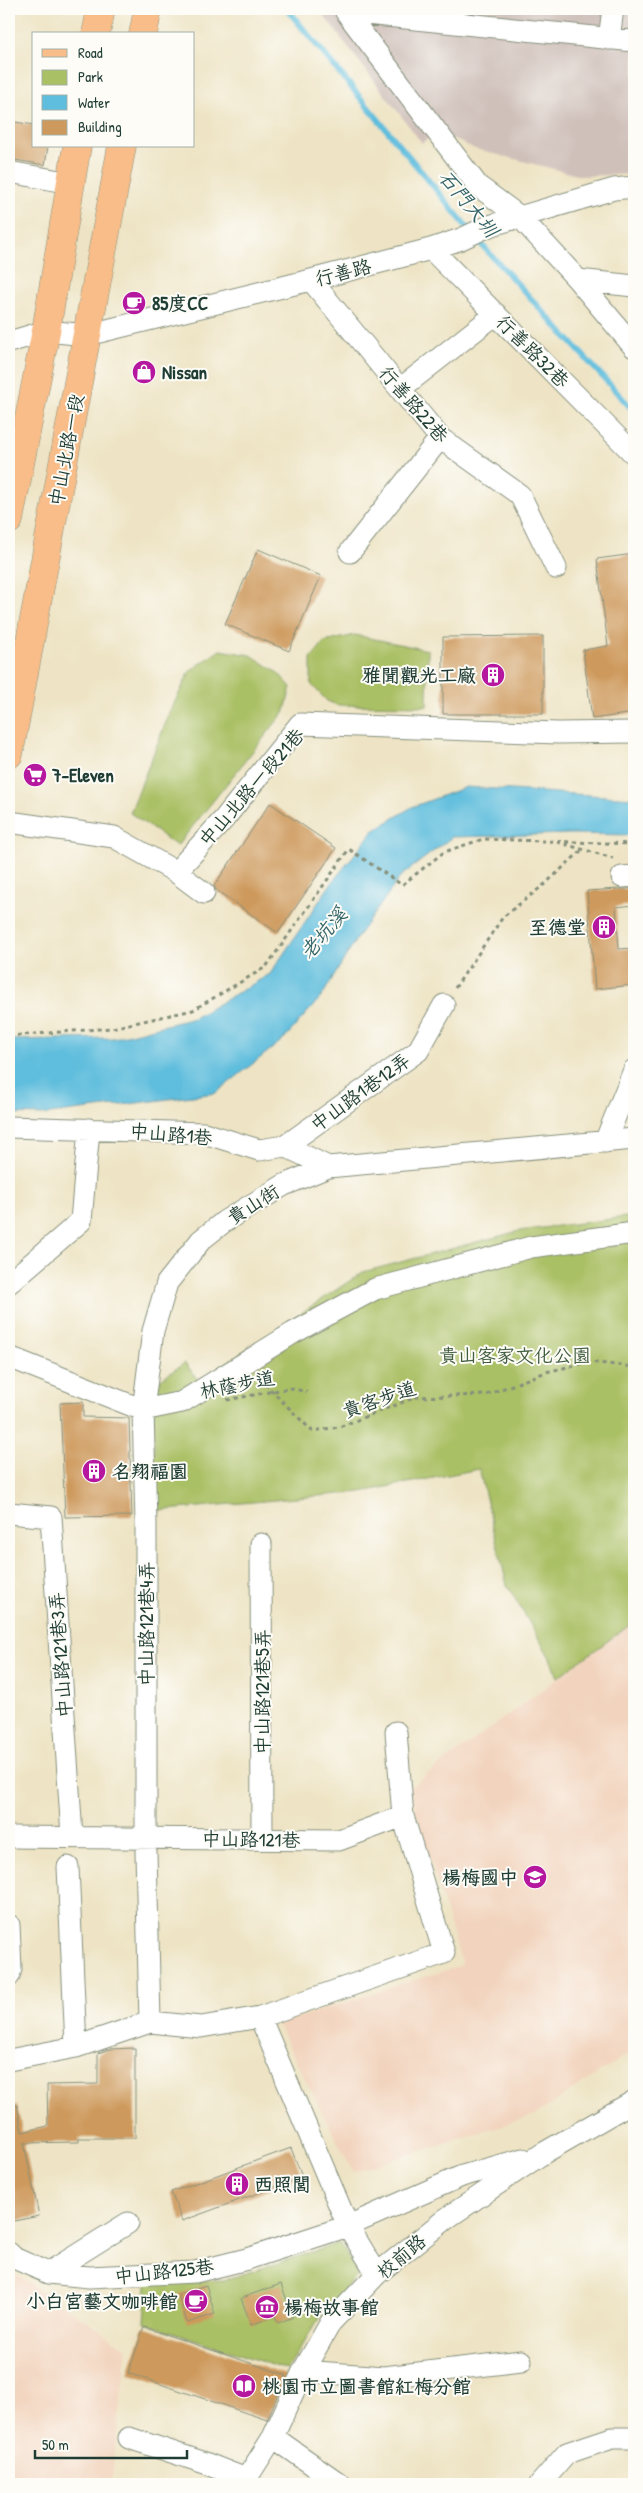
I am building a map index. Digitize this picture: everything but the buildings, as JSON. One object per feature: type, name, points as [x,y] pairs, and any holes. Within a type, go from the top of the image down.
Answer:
[{"type":"main road","points":[[96,32],[101,9]]},
{"type":"main road","points":[[143,32],[148,9]]},
{"type":"main road","points":[[9,520],[46,331],[77,148]]},
{"type":"main road","name":"中山北路一段","points":[[9,754],[122,148]]},
{"type":"street","points":[[609,39],[613,9]]},
{"type":"street","points":[[346,10],[634,41]]},
{"type":"street","points":[[346,10],[478,186],[520,217],[578,280],[634,347]]},
{"type":"street","points":[[9,172],[71,183]]},
{"type":"street","name":"行善路","points":[[46,331],[87,335],[431,249],[462,239],[489,226],[614,189],[634,187]]},
{"type":"street","name":"行善路32巷","points":[[431,249],[634,454]]},
{"type":"street","name":"行善路22巷","points":[[311,280],[440,438],[520,496],[556,568]]},
{"type":"street","points":[[578,280],[634,286]]},
{"type":"street","points":[[400,388],[496,314]]},
{"type":"street","points":[[9,342],[46,331]]},
{"type":"street","points":[[350,552],[440,438]]},
{"type":"street","name":"中山北路一段21巷","points":[[176,872],[224,819],[300,724],[558,732],[634,732]]},
{"type":"street","points":[[9,822],[114,837],[176,872],[204,894]]},
{"type":"street","name":"中山路1巷12弄","points":[[285,1146],[418,1051],[444,1005]]},
{"type":"street","points":[[605,1142],[634,1070]]},
{"type":"street","name":"中山路1巷","points":[[9,1127],[204,1133],[259,1150],[285,1146]]},
{"type":"street","points":[[9,1283],[81,1221],[89,1129]]},
{"type":"street","name":"貴山街","points":[[143,1410],[153,1331],[167,1283],[200,1240],[225,1221],[284,1185],[328,1167],[634,1139]]},
{"type":"street","points":[[285,1146],[328,1167]]},
{"type":"street","points":[[9,1357],[143,1410],[182,1402],[293,1333],[375,1289],[531,1247],[634,1234]]},
{"type":"street","name":"中山路121巷4弄","points":[[143,1410],[146,1524],[146,1844]]},
{"type":"street","name":"中山路121巷3弄","points":[[9,1513],[51,1517],[72,1836]]},
{"type":"street","name":"中山路121巷5弄","points":[[261,1544],[262,1839]]},
{"type":"street","points":[[9,2060],[76,2047],[150,2022],[200,2027],[260,2016],[444,1953],[403,1816],[396,1732]]},
{"type":"street","name":"中山路121巷","points":[[9,1836],[72,1836],[146,1844],[262,1839],[339,1840],[403,1816]]},
{"type":"street","points":[[146,1844],[150,2022]]},
{"type":"street","points":[[68,1867],[76,2047]]},
{"type":"street","points":[[9,1925],[11,1969],[9,1976]]},
{"type":"street","points":[[260,2016],[348,2226],[377,2274]]},
{"type":"street","name":"校前路","points":[[244,2482],[273,2437],[303,2371],[330,2322],[377,2274],[447,2218],[542,2154],[634,2101]]},
{"type":"street","name":"中山路125巷","points":[[9,2253],[14,2258],[48,2273],[89,2277],[196,2272],[247,2259],[348,2226],[462,2176],[542,2154]]},
{"type":"street","points":[[48,2273],[128,2223]]},
{"type":"street","points":[[303,2371],[384,2377],[521,2361]]},
{"type":"street","points":[[273,2437],[340,2484]]},
{"type":"street","points":[[129,2438],[221,2469],[244,2482]]},
{"type":"street","points":[[540,2484],[567,2452],[612,2438],[634,2438]]},
{"type":"path","points":[[9,1036],[112,1028],[193,1010],[266,967],[349,849],[402,886],[444,852],[483,839],[634,844]]},
{"type":"path","points":[[554,841],[582,850],[625,871]]},
{"type":"path","points":[[444,1005],[503,917],[545,884],[582,850]]},
{"type":"path","name":"貴客步道","points":[[246,1362],[269,1391],[312,1432],[340,1427],[416,1397],[486,1396],[546,1372],[589,1362],[634,1367]]},
{"type":"path","name":"林蔭步道","points":[[222,1401],[290,1388],[307,1392]]},
{"type":"shaded area","points":[[301,9],[634,9],[634,174],[581,176],[475,149],[437,131],[422,143],[321,12]]},
{"type":"shaded area","name":"楊梅國中","points":[[634,1622],[634,2050],[535,2115],[353,2172],[277,2024],[462,1965],[409,1788]]},
{"type":"shaded area","points":[[9,2270],[127,2348],[111,2484],[9,2484]]},
{"type":"green space","points":[[355,635],[428,650],[427,706],[337,705],[327,701],[311,684],[311,658],[324,642]]},
{"type":"green space","points":[[220,650],[251,655],[277,672],[291,687],[285,711],[177,846],[130,813],[170,712],[190,671]]},
{"type":"green space","name":"貴山客家文化公園","points":[[634,1216],[634,1622],[558,1677],[549,1656],[507,1585],[479,1469],[361,1492],[156,1511],[153,1417],[159,1380],[185,1363],[199,1381],[363,1272],[519,1231]]},
{"type":"green space","points":[[340,2243],[358,2275],[319,2318],[287,2370],[145,2323],[147,2283],[224,2280]]},
{"type":"water","name":"老坑溪","points":[[466,787],[634,798],[634,835],[572,834],[452,837],[401,876],[358,936],[322,996],[284,1039],[216,1093],[42,1115],[9,1114],[9,1040],[114,1038],[194,1018],[270,974],[330,885],[373,831],[412,807]]},
{"type":"waterway","name":"石門大圳","points":[[287,9],[481,244],[634,411]]},
{"type":"place","name":"85度CC","points":[[134,303]]},
{"type":"place","name":"Nissan","points":[[144,372]]},
{"type":"place","name":"雅聞觀光工廠","points":[[493,675]]},
{"type":"place","name":"7-Eleven","points":[[35,775]]},
{"type":"place","name":"至德堂","points":[[604,927]]},
{"type":"place","name":"名翔福園","points":[[94,1471]]},
{"type":"place","name":"楊梅國中","points":[[535,1877]]},
{"type":"place","name":"西照閭","points":[[237,2184]]},
{"type":"place","name":"小白宮藝文咖啡館","points":[[196,2301]]},
{"type":"place","name":"楊梅故事館","points":[[267,2307]]},
{"type":"place","name":"桃園市立圖書館紅梅分館","points":[[244,2386]]}]
